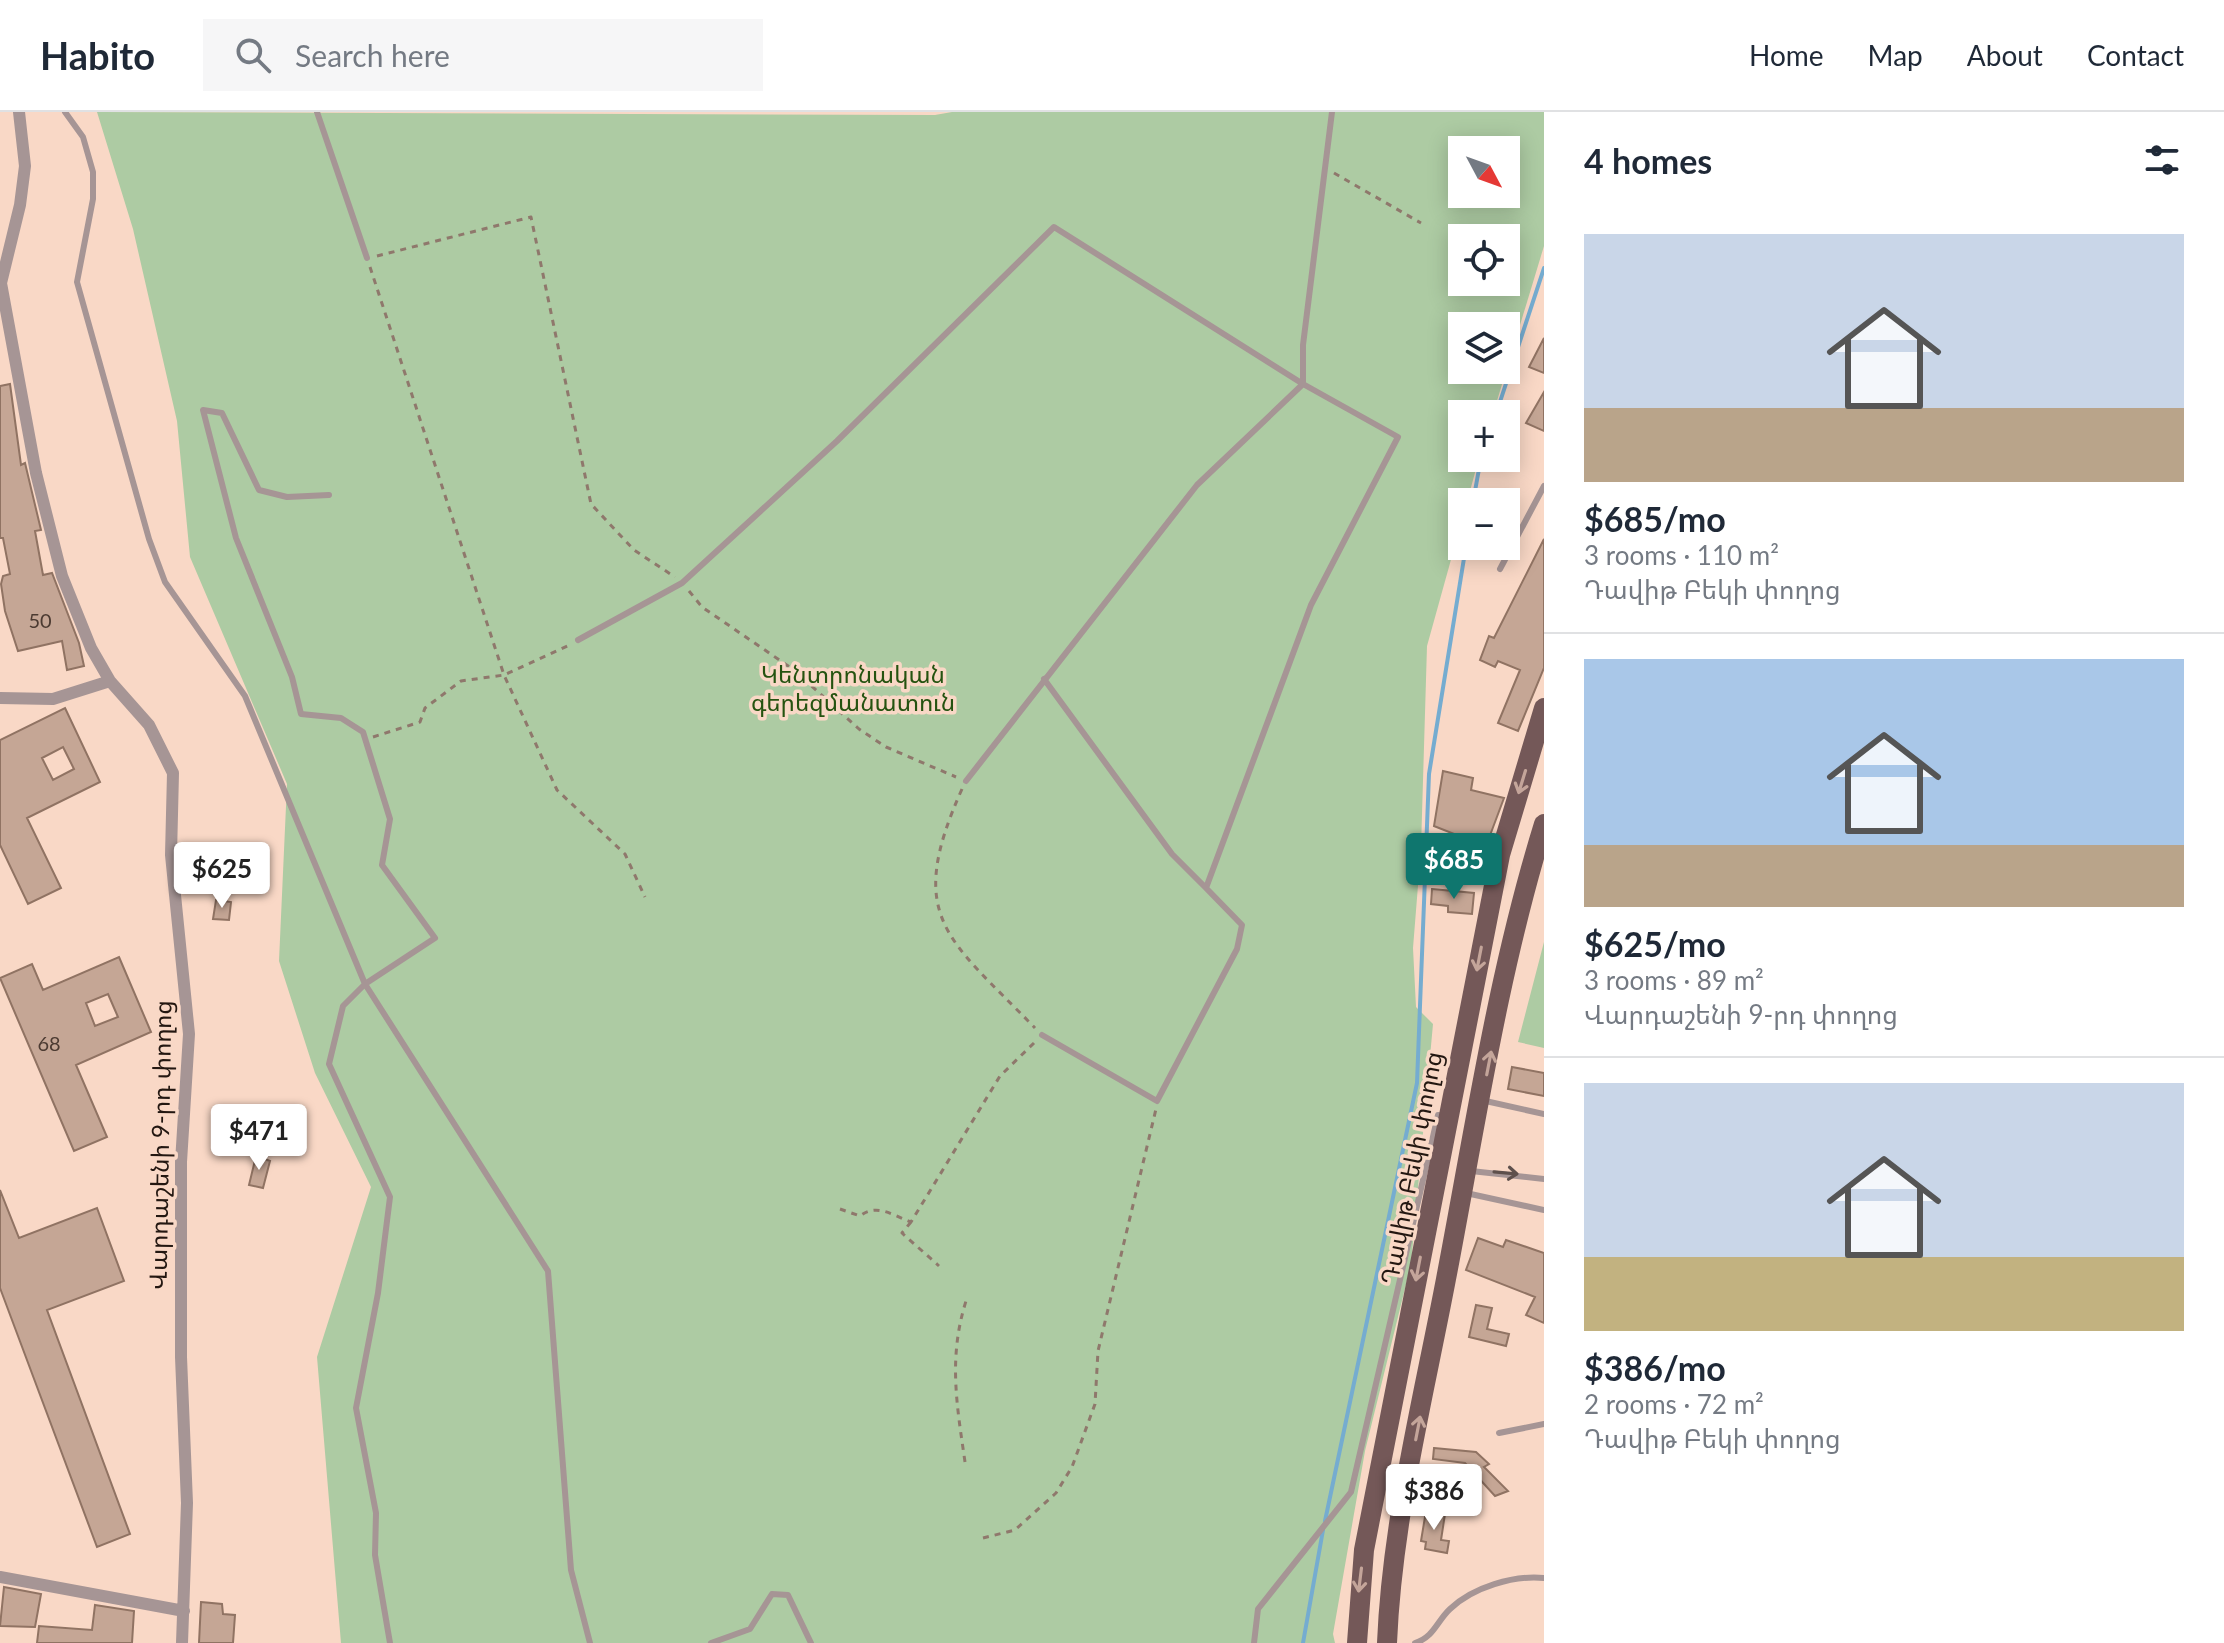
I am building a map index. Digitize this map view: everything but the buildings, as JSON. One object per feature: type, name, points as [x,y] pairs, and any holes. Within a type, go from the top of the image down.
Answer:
[{"type":"main road","name":"Դավիթ Բեկի փողոց","points":[[1357,1643],[1364,1550],[1500,855],[1544,708]]},
{"type":"main road","points":[[1387,1643],[1390,1576],[1467,1170],[1510,954],[1544,824]]},
{"type":"street","name":"Վարդաշենի 9-րդ փողոց","points":[[19,112],[25,166],[20,205],[1,283],[36,473],[62,576],[91,648],[110,681],[149,725],[173,773],[171,855],[189,1034],[181,1162],[181,1357],[187,1503],[182,1643]]},
{"type":"street","points":[[0,698],[53,699],[110,681]]},
{"type":"street","points":[[0,1577],[184,1611]]},
{"type":"lane","points":[[65,112],[83,137],[93,172],[93,199],[77,282],[149,539],[165,582],[245,696],[365,984],[548,1271],[571,1570],[590,1643]]},
{"type":"lane","points":[[317,112],[367,258]]},
{"type":"lane","points":[[966,781],[1197,485],[1303,384],[1303,345],[1332,112]]},
{"type":"lane","points":[[578,640],[682,583],[837,441],[1054,227],[1303,384],[1398,437],[1311,605],[1206,888]]},
{"type":"lane","points":[[329,495],[287,497],[259,490],[222,413],[203,410],[236,538],[292,677],[301,714],[341,718],[363,732],[390,819],[382,865],[435,938],[365,984],[343,1006],[329,1064],[390,1197],[378,1293],[356,1408],[376,1513],[375,1555],[390,1643]]},
{"type":"lane","points":[[1500,569],[1544,486]]},
{"type":"lane","points":[[1042,1035],[1157,1101],[1237,949],[1242,925],[1172,854],[1044,679]]},
{"type":"lane","points":[[1481,1100],[1544,1114]]},
{"type":"lane","points":[[1254,1643],[1258,1609],[1351,1492],[1438,1115],[1448,1116]]},
{"type":"lane","points":[[1467,1170],[1544,1179]]},
{"type":"lane","points":[[1463,1192],[1544,1210]]},
{"type":"lane","points":[[1499,1433],[1544,1424]]},
{"type":"lane","points":[[1415,1643],[1426,1640],[1450,1609],[1476,1591],[1527,1576],[1544,1578]]},
{"type":"lane","points":[[711,1643],[750,1629],[772,1594],[788,1595],[811,1643]]},
{"type":"path","points":[[1324,168],[1421,223]]},
{"type":"path","points":[[645,897],[625,854],[557,790],[504,675],[367,258],[531,217],[591,504],[634,550],[682,583],[702,607],[794,670],[859,729],[886,747],[966,781],[939,850],[934,872],[936,901],[951,942],[1042,1035],[1000,1076],[902,1233],[939,1266]]},
{"type":"path","points":[[366,741],[420,722],[425,708],[461,681],[504,675],[578,640]]},
{"type":"path","points":[[983,1538],[1015,1530],[1056,1493],[1072,1467],[1095,1404],[1098,1351],[1157,1101]]},
{"type":"path","points":[[840,1209],[860,1216],[869,1209],[879,1209],[911,1222]]},
{"type":"path","points":[[965,1462],[954,1397],[954,1352],[966,1301]]},
{"type":"green space","name":"Կենտրոնական գերեզմանատուն","points":[[97,112],[935,115],[952,112],[1544,112],[1544,246],[1520,325],[1520,312],[1448,312],[1448,384],[1502,384],[1497,400],[1448,400],[1448,472],[1475,472],[1471,488],[1448,488],[1448,560],[1451,560],[1427,646],[1421,848],[1413,948],[1416,1007],[1433,1024],[1411,1264],[1365,1451],[1333,1634],[1335,1643],[341,1643],[317,1357],[371,1187],[315,1073],[279,961],[287,784],[190,557],[177,421],[133,229]]},
{"type":"green space","points":[[1544,942],[1544,1048],[1518,1042]]},
{"type":"waterway","points":[[1501,400],[1544,268]]},
{"type":"waterway","points":[[1476,488],[1478,472]]},
{"type":"waterway","points":[[1325,1521],[1417,1083],[1429,774],[1464,560]]},
{"type":"waterway","points":[[1303,1643],[1323,1530]]}]
